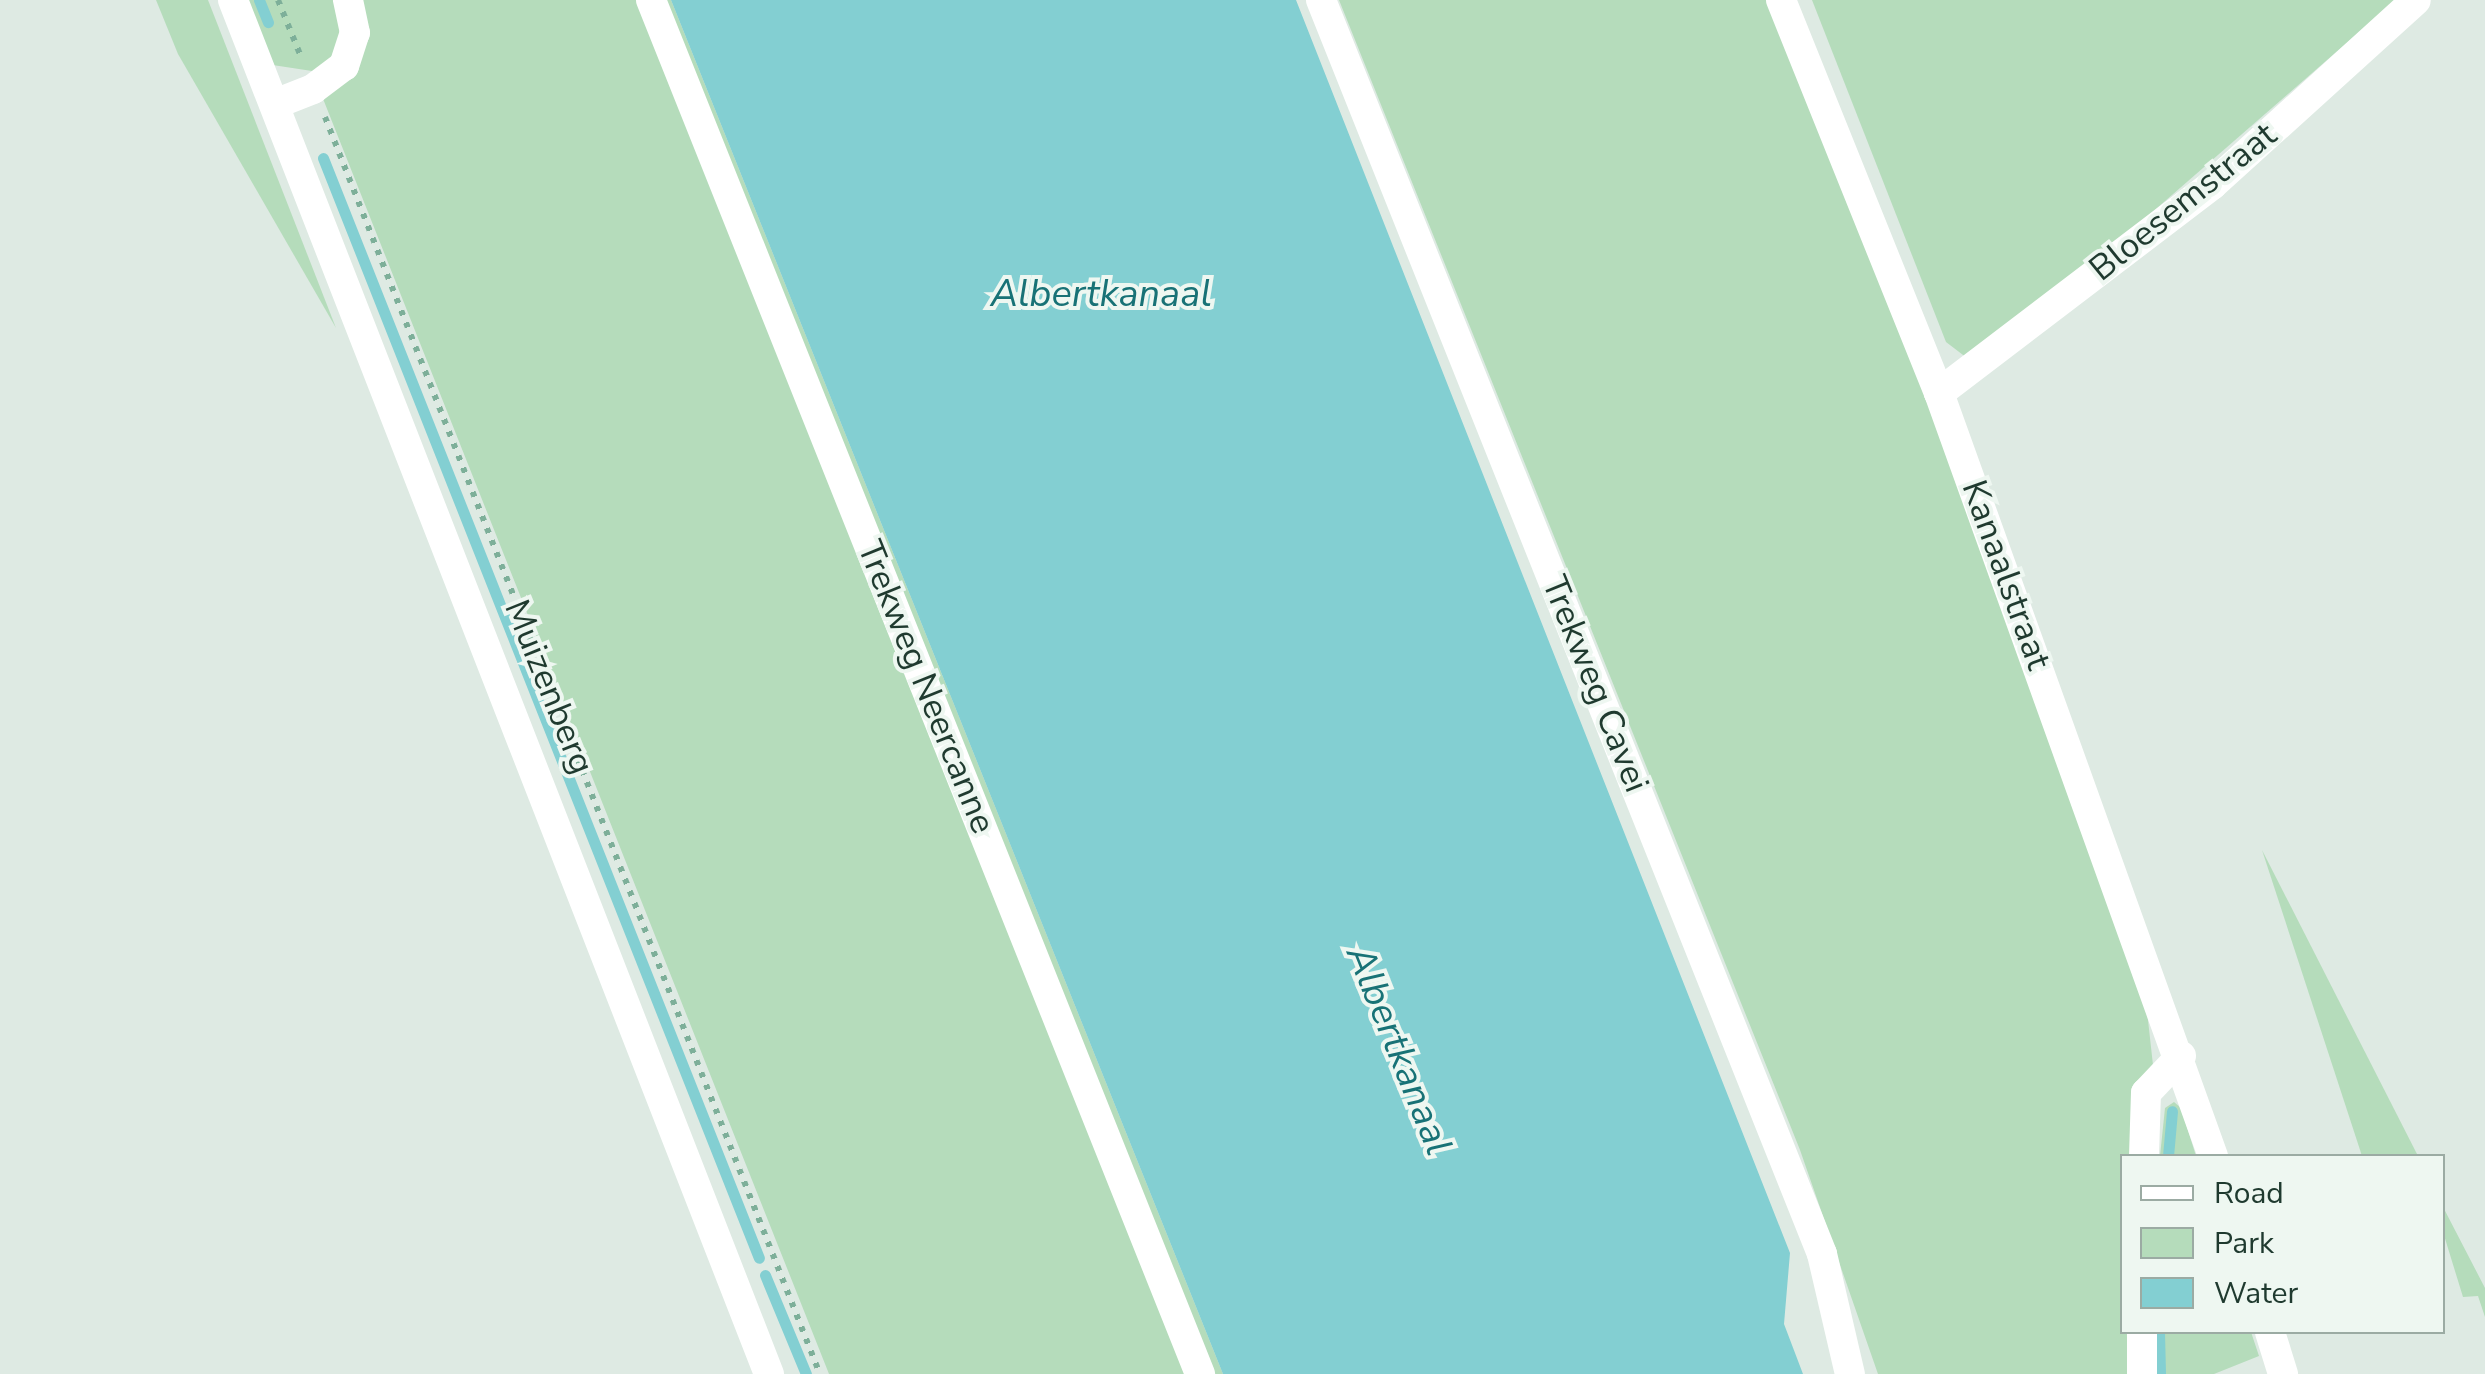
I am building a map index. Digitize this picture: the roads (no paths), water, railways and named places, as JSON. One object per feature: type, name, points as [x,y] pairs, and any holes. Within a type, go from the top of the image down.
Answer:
[{"type":"street","name":"Muizenberg","points":[[234,0],[768,1374]]},
{"type":"street","points":[[275,104],[314,89],[344,66],[355,33],[348,0]]},
{"type":"street","name":"Trekweg Neercanne","points":[[652,0],[1200,1374]]},
{"type":"street","name":"Trekweg Cavei","points":[[1321,0],[1822,1254],[1850,1374]]},
{"type":"street","name":"Kanaalstraat","points":[[1781,0],[1939,392],[2213,1154]]},
{"type":"street","name":"Bloesemstraat","points":[[1939,392],[2212,186],[2416,0]]},
{"type":"street","points":[[2144,1154],[2146,1093],[2181,1056]]},
{"type":"street","points":[[2142,1334],[2142,1374]]},
{"type":"street","points":[[2271,1334],[2283,1374]]},
{"type":"water","name":"Albertkanaal","points":[[671,0],[1296,0],[1790,1253],[1784,1324],[1803,1374],[1223,1374]]},
{"type":"waterway","points":[[259,0],[268,22]]},
{"type":"waterway","points":[[323,158],[759,1258]]},
{"type":"waterway","points":[[2168,1154],[2172,1111]]},
{"type":"waterway","points":[[765,1275],[806,1374]]},
{"type":"waterway","points":[[2159,1334],[2160,1374]]}]
